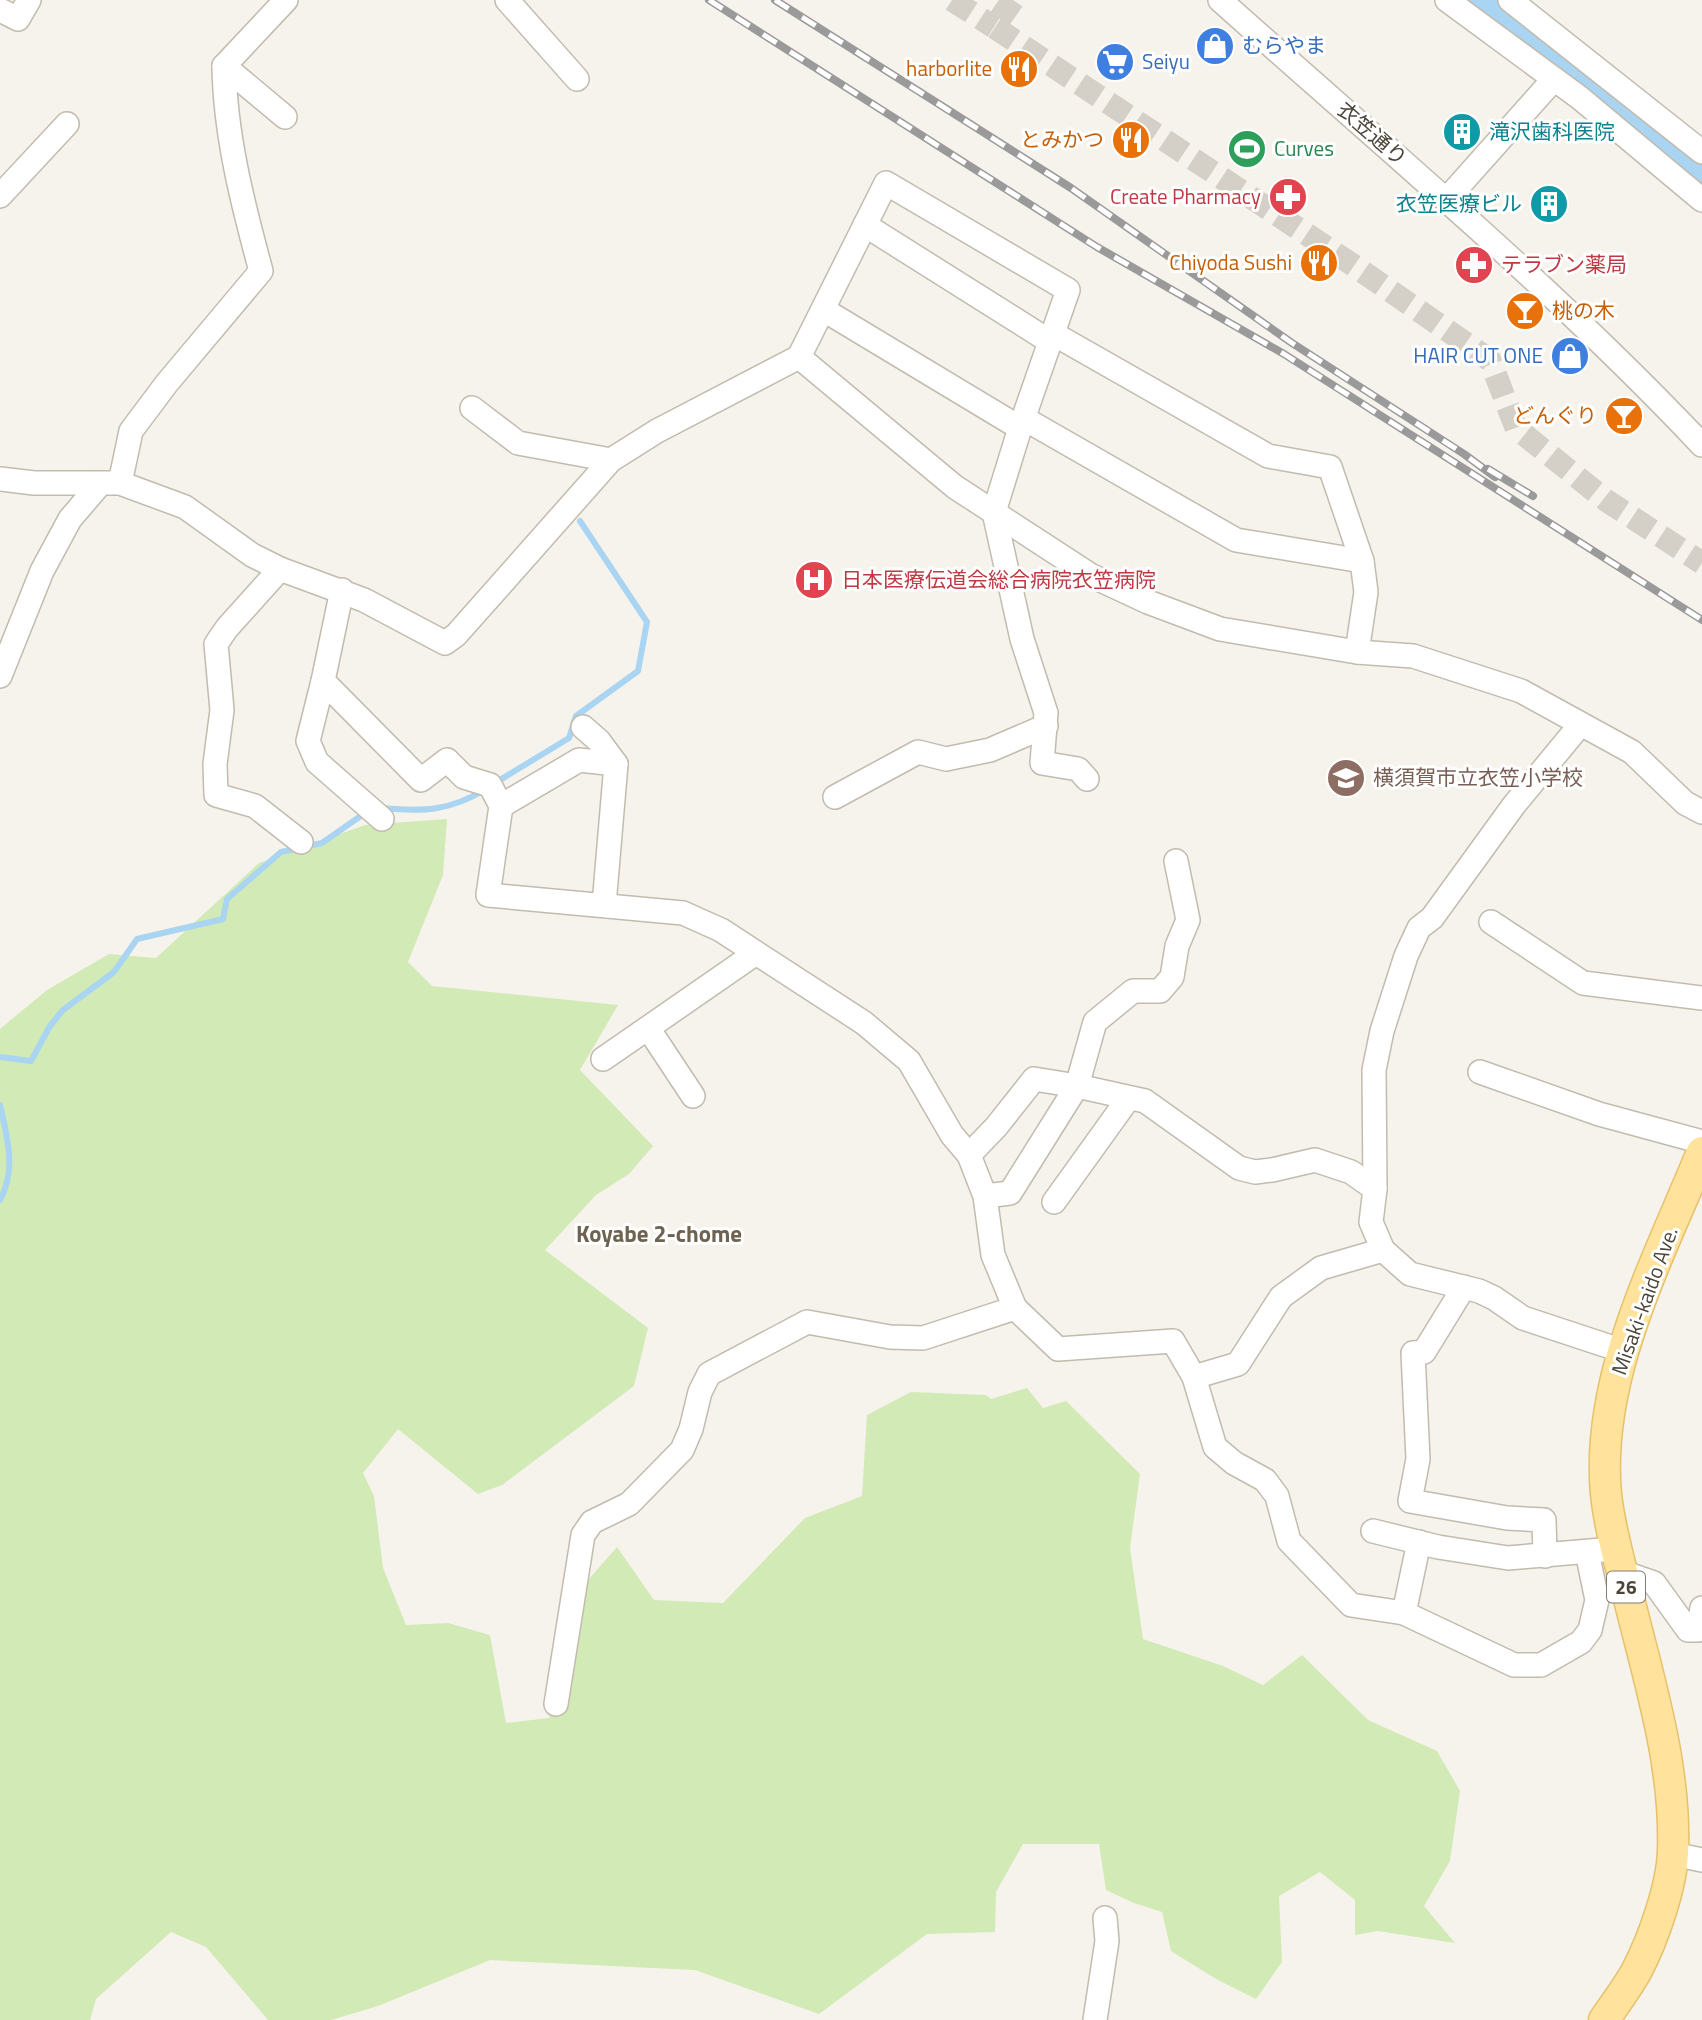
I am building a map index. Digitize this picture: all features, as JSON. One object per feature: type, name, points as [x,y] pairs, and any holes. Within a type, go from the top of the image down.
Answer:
[{"type":"main road","name":"Misaki-kaido Ave.","points":[[1604,2020],[1636,1972],[1652,1935],[1673,1854],[1672,1808],[1662,1731],[1606,1494],[1606,1437],[1613,1392],[1630,1329],[1702,1152]]},
{"type":"street","points":[[0,10],[18,19],[29,0]]},
{"type":"street","points":[[0,676],[42,571],[70,519],[110,483],[131,431],[167,383],[261,271],[225,104],[224,66],[286,0]]},
{"type":"street","points":[[507,0],[578,79]]},
{"type":"street","name":"衣笠通り","points":[[1220,0],[1447,199],[1659,400],[1702,445]]},
{"type":"street","points":[[1447,0],[1580,98],[1702,200]]},
{"type":"street","points":[[1510,0],[1702,152]]},
{"type":"street","points":[[224,66],[285,117]]},
{"type":"street","points":[[1447,199],[1554,79]]},
{"type":"street","points":[[0,197],[67,124]]},
{"type":"street","points":[[0,479],[33,483],[110,483],[185,507],[252,555],[280,569],[342,590],[445,643],[456,635],[611,460],[657,431],[799,357],[887,183],[1068,290],[1021,423],[994,512],[1022,639],[1046,713],[1042,763],[1078,769],[1087,779]]},
{"type":"street","points":[[865,225],[1050,337],[1268,456],[1330,467],[1362,561],[1366,592],[1357,652]]},
{"type":"street","points":[[824,310],[1021,423],[1236,540],[1362,561]]},
{"type":"street","points":[[799,357],[954,488],[1090,575],[1148,602],[1220,629],[1357,652],[1413,656],[1521,691],[1632,752],[1685,803],[1702,812]]},
{"type":"street","points":[[472,408],[518,443],[611,460]]},
{"type":"street","points":[[280,569],[216,644],[222,710],[215,764],[216,795],[255,806],[301,842]]},
{"type":"street","points":[[342,590],[308,741],[317,762],[382,819]]},
{"type":"street","points":[[323,681],[421,780],[447,760],[464,777],[490,785],[501,806],[488,895],[683,913],[721,930],[864,1023],[909,1061],[952,1135],[969,1155],[985,1196],[993,1255],[1015,1308],[1058,1349],[1173,1341],[1194,1377],[1215,1447],[1234,1463],[1265,1480],[1276,1496],[1289,1541],[1350,1605],[1404,1613],[1514,1665],[1541,1665],[1581,1642],[1590,1630],[1597,1600],[1587,1552]]},
{"type":"street","points":[[1580,724],[1514,805],[1432,918],[1419,928],[1406,957],[1382,1031],[1374,1070],[1375,1189],[1371,1222],[1383,1250],[1410,1274],[1479,1290],[1523,1318],[1623,1352]]},
{"type":"street","points":[[835,797],[918,752],[946,759],[990,750],[1046,726]]},
{"type":"street","points":[[583,727],[599,741],[616,764],[604,905]]},
{"type":"street","points":[[501,806],[579,760],[616,764]]},
{"type":"street","points":[[985,1196],[1010,1193],[1077,1086],[1094,1022],[1133,992],[1160,991],[1172,977],[1177,946],[1188,920],[1176,861]]},
{"type":"street","points":[[1491,922],[1583,983],[1702,998]]},
{"type":"street","points":[[603,1059],[757,953]]},
{"type":"street","points":[[648,1028],[693,1096]]},
{"type":"street","points":[[1480,1072],[1599,1114],[1702,1142]]},
{"type":"street","points":[[969,1155],[996,1127],[1034,1079],[1145,1101],[1239,1168],[1255,1172],[1315,1160],[1351,1172],[1375,1189]]},
{"type":"street","points":[[1054,1202],[1128,1099]]},
{"type":"street","points":[[1194,1377],[1238,1364],[1281,1297],[1321,1268],[1383,1250]]},
{"type":"street","points":[[1464,1287],[1424,1352],[1413,1353],[1418,1460],[1410,1501],[1507,1518],[1544,1520],[1545,1556]]},
{"type":"street","points":[[556,1704],[583,1535],[592,1522],[629,1504],[682,1450],[691,1429],[700,1392],[709,1374],[807,1322],[890,1337],[923,1338],[1015,1308]]},
{"type":"street","points":[[1373,1531],[1508,1558],[1587,1552],[1620,1562],[1628,1574],[1654,1583],[1688,1630],[1698,1630],[1702,1608]]},
{"type":"street","points":[[1404,1613],[1419,1542]]},
{"type":"street","points":[[1673,1854],[1702,1860]]},
{"type":"street","points":[[1095,2020],[1107,1941],[1105,1918]]},
{"type":"green space","points":[[447,819],[443,875],[408,962],[432,986],[618,1005],[580,1070],[653,1146],[629,1174],[596,1195],[545,1250],[648,1328],[634,1386],[502,1485],[478,1494],[398,1429],[363,1473],[374,1496],[383,1568],[406,1625],[448,1623],[490,1635],[506,1723],[549,1718],[575,1654],[574,1596],[617,1547],[654,1600],[723,1603],[805,1518],[862,1496],[867,1415],[911,1392],[986,1395],[991,1399],[1027,1388],[1043,1408],[1066,1401],[1140,1474],[1130,1548],[1143,1639],[1223,1666],[1263,1685],[1302,1655],[1368,1720],[1437,1751],[1460,1791],[1450,1861],[1424,1906],[1455,1943],[1378,1931],[1355,1935],[1355,1900],[1320,1872],[1279,1896],[1282,1962],[1256,1999],[1216,1979],[1171,1951],[1162,1912],[1106,1890],[1099,1844],[1023,1844],[996,1892],[995,1932],[927,1934],[819,2014],[695,1970],[490,1960],[378,2006],[331,2020],[268,2020],[206,1947],[171,1932],[96,1999],[90,2020],[0,2020],[0,1029],[47,990],[109,954],[156,958],[259,863],[365,825]]},
{"type":"waterway","points":[[1483,0],[1674,161],[1702,181]]},
{"type":"waterway","points":[[495,783],[569,738],[576,716],[638,671],[647,622],[580,521]]},
{"type":"waterway","points":[[382,808],[423,810],[448,806],[486,789]]},
{"type":"waterway","points":[[0,1057],[31,1061],[50,1026],[63,1010],[114,972],[137,939],[223,919],[227,899],[281,852],[322,843],[365,813]]},
{"type":"waterway","points":[[0,1105],[9,1153],[8,1177],[0,1200]]},
{"type":"tunnel","points":[[952,0],[994,27]]},
{"type":"tunnel","points":[[1013,0],[994,27],[1353,265],[1490,360],[1516,428],[1607,501],[1702,563]]},
{"type":"railway","points":[[709,0],[1097,247],[1284,354],[1702,620]]},
{"type":"railway","points":[[775,0],[1071,188],[1292,343],[1464,454],[1495,477]]},
{"type":"railway","points":[[1488,469],[1533,496]]},
{"type":"place","name":"むらやま","points":[[1215,46]]},
{"type":"place","name":"Seiyu","points":[[1115,62]]},
{"type":"place","name":"harborlite","points":[[1019,69]]},
{"type":"place","name":"滝沢歯科医院","points":[[1462,132]]},
{"type":"place","name":"とみかつ","points":[[1131,140]]},
{"type":"place","name":"Curves","points":[[1247,149]]},
{"type":"place","name":"Create Pharmacy","points":[[1288,197]]},
{"type":"place","name":"衣笠医療ビル","points":[[1549,204]]},
{"type":"place","name":"Chiyoda Sushi","points":[[1319,263]]},
{"type":"place","name":"テラブン薬局","points":[[1474,265]]},
{"type":"place","name":"桃の木","points":[[1525,311]]},
{"type":"place","name":"HAIR CUT ONE","points":[[1570,356]]},
{"type":"place","name":"どんぐり","points":[[1624,416]]},
{"type":"place","name":"日本医療伝道会総合病院衣笠病院","points":[[814,580]]},
{"type":"place","name":"横須賀市立衣笠小学校","points":[[1346,778]]},
{"type":"district","name":"Koyabe 2-chome","points":[[659,1234]]}]
